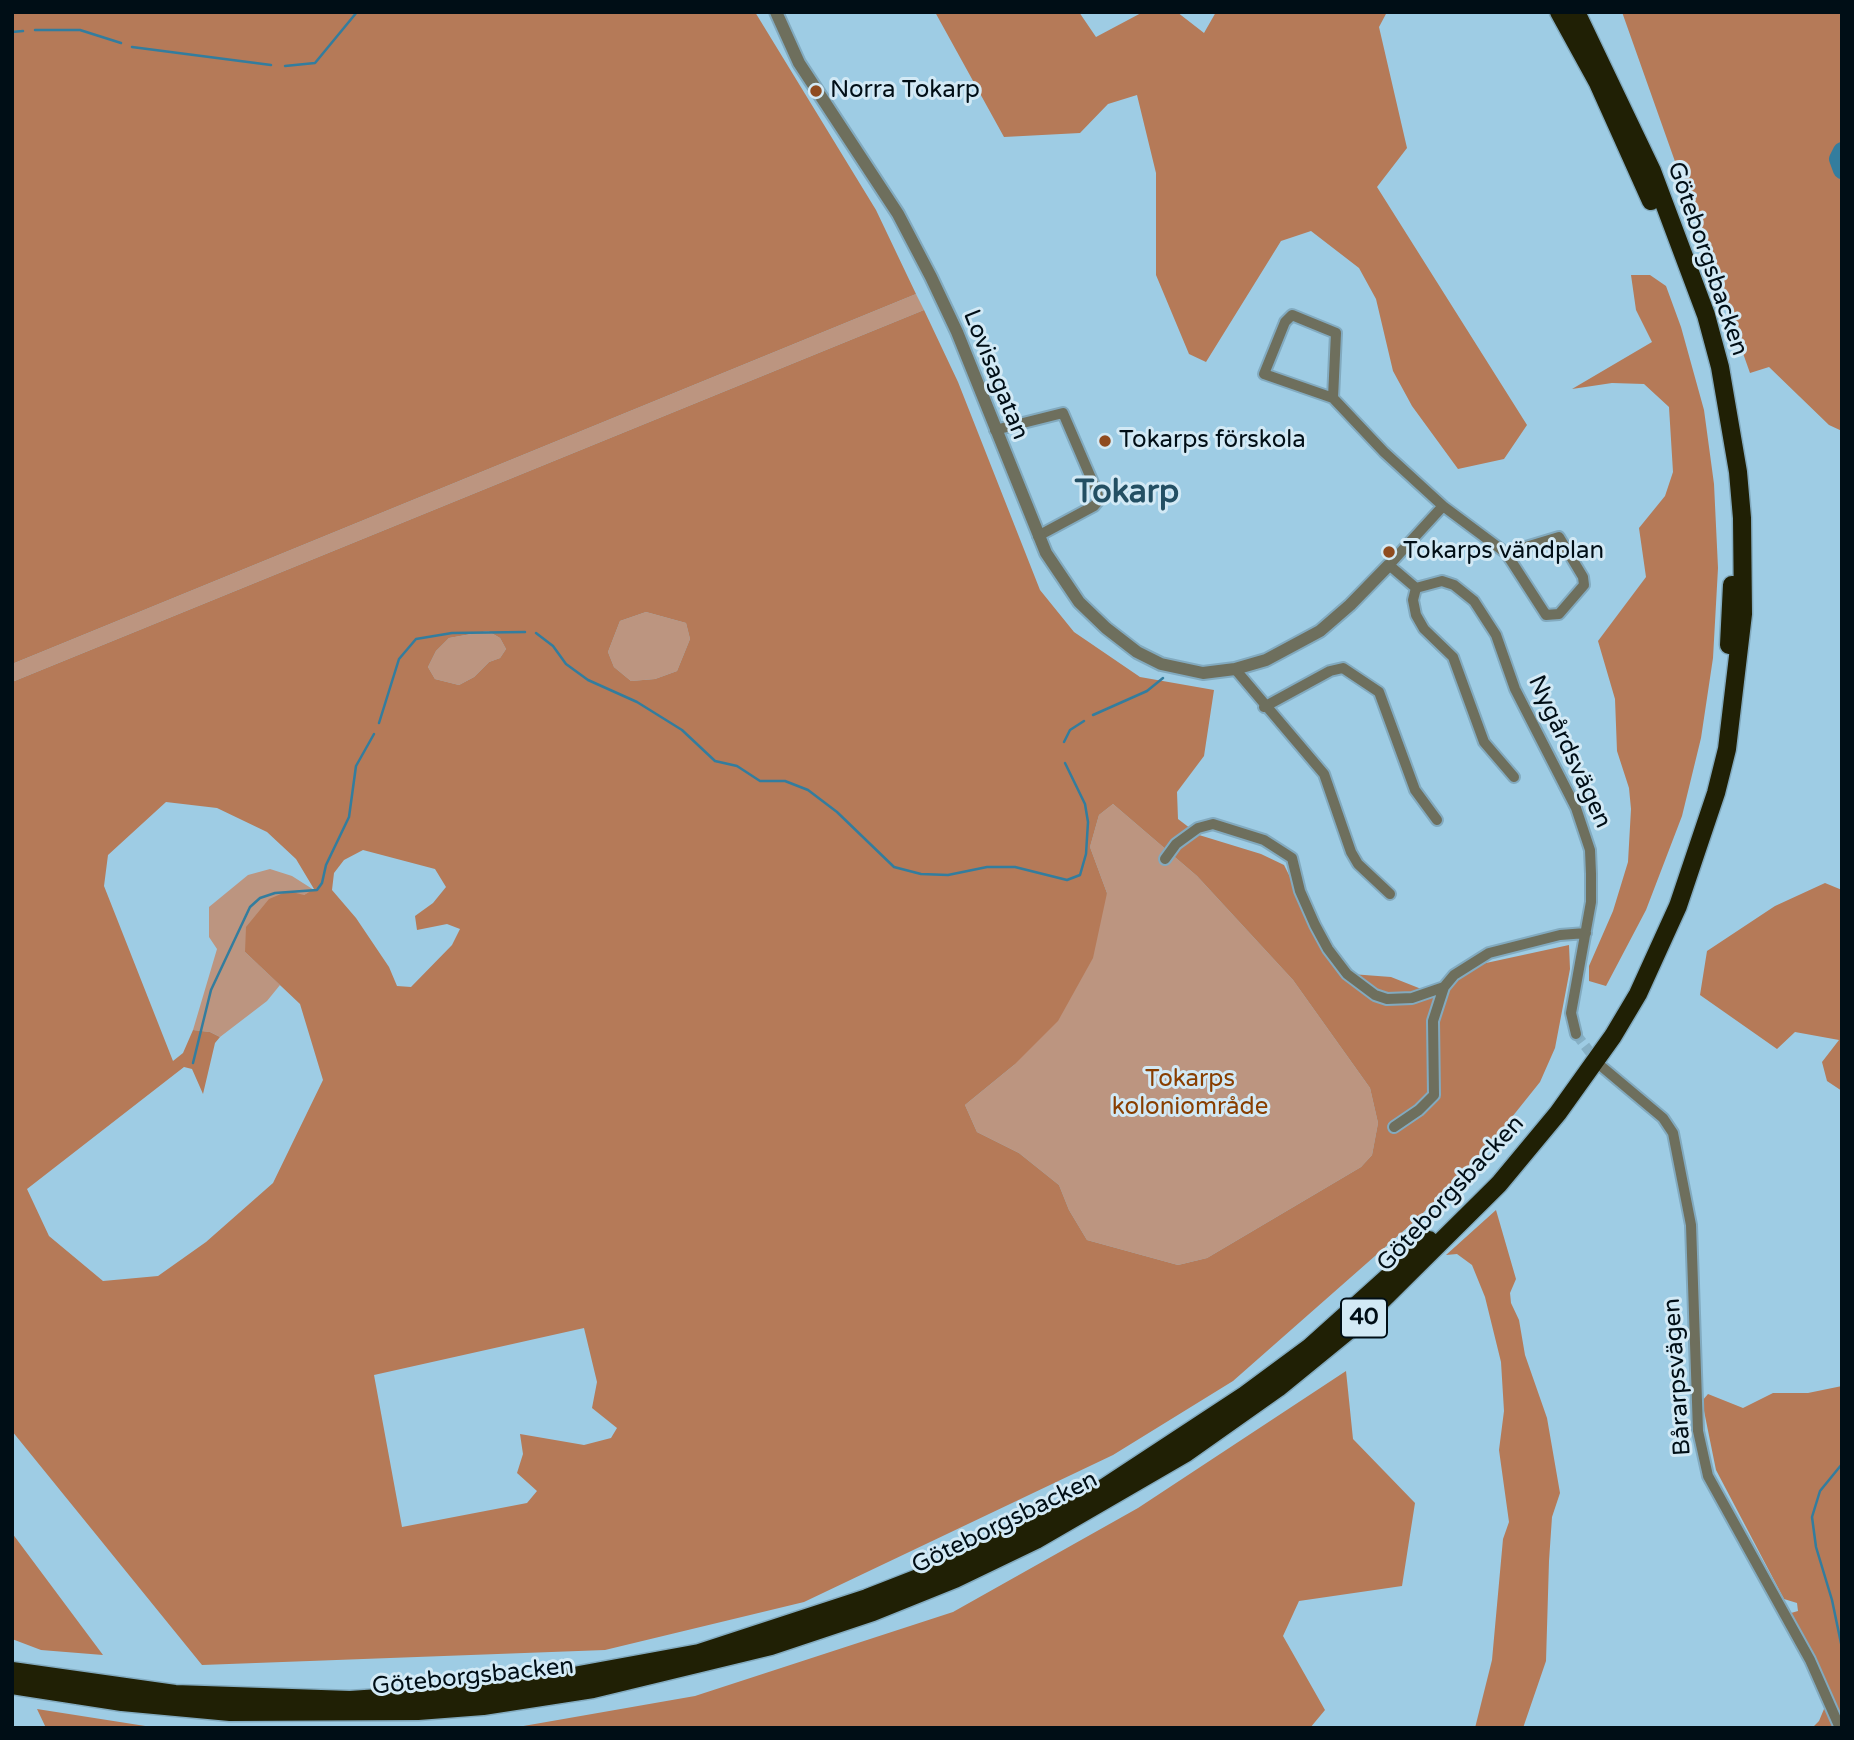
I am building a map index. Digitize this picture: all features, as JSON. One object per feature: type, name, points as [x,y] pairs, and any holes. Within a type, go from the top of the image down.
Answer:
[{"type":"highway","name":"Göteborgsbacken","points":[[12,1671],[175,1694],[288,1700],[405,1699],[498,1690],[699,1653],[854,1602],[949,1566],[1029,1527],[1105,1487],[1178,1440],[1310,1347],[1421,1247],[1491,1176],[1579,1065],[1629,986],[1649,946],[1685,857],[1700,809],[1720,726],[1729,653],[1732,562],[1730,516],[1718,421],[1702,346],[1678,271],[1646,187],[1598,83],[1559,12]]},
{"type":"highway","name":"Göteborgsbacken","points":[[12,1685],[122,1702],[230,1712],[354,1714],[418,1711],[483,1706],[593,1689],[673,1672],[809,1634],[955,1579],[1036,1541],[1186,1453],[1278,1388],[1365,1317],[1499,1184],[1558,1113],[1613,1036],[1638,994],[1678,906],[1699,850],[1724,760],[1737,686],[1743,614],[1742,518],[1738,472],[1720,367],[1706,315],[1652,171],[1576,12]]},
{"type":"street","name":"Lovisagatan","points":[[776,12],[799,63],[898,214],[931,277],[957,332],[1038,536],[1056,569],[1079,602],[1137,652],[1180,670],[1203,673],[1235,669],[1266,660],[1320,631],[1389,565],[1443,506]]},
{"type":"street","points":[[1332,398],[1336,333],[1292,316],[1285,322],[1264,374],[1332,398],[1384,452],[1443,506],[1506,553],[1546,615],[1559,614],[1584,585],[1583,577],[1559,537],[1506,553]]},
{"type":"street","points":[[995,430],[1063,413],[1097,492],[1099,500],[1094,506],[1038,536]]},
{"type":"street","points":[[1389,565],[1416,588],[1413,600],[1416,615],[1424,629],[1453,657],[1484,742],[1514,777]]},
{"type":"street","name":"Nygårdsvägen","points":[[1416,588],[1434,581],[1454,585],[1474,601],[1496,635],[1515,689],[1576,808],[1590,850],[1591,902],[1573,1002],[1572,1023],[1576,1034]]},
{"type":"street","points":[[1264,706],[1330,671],[1343,668],[1379,692],[1415,790],[1437,820]]},
{"type":"street","points":[[1235,669],[1324,774],[1350,852],[1358,864],[1390,894]]},
{"type":"street","points":[[1165,859],[1176,844],[1198,828],[1213,824],[1264,839],[1292,858],[1315,925],[1328,949],[1348,974],[1375,995],[1387,999],[1412,998],[1444,986],[1463,966],[1489,953],[1560,935],[1586,933]]},
{"type":"street","points":[[1394,1127],[1419,1110],[1434,1095],[1432,1031],[1444,986]]},
{"type":"street","name":"Bårarpsvägen","points":[[1601,1066],[1663,1118],[1673,1133],[1691,1224],[1698,1431],[1708,1476],[1810,1660],[1840,1728]]},
{"type":"green space","points":[[916,294],[924,310],[12,682],[12,664]]},
{"type":"green space","points":[[646,612],[686,623],[690,639],[677,671],[655,679],[631,681],[614,667],[608,652],[620,621]]},
{"type":"green space","points":[[488,631],[500,638],[506,649],[500,658],[489,662],[474,677],[459,685],[435,679],[428,667],[436,651],[449,638]]},
{"type":"green space","name":"Tokarps koloniområde","points":[[1113,804],[1197,876],[1293,980],[1370,1088],[1378,1123],[1372,1155],[1361,1167],[1207,1258],[1178,1265],[1087,1240],[1069,1210],[1059,1185],[1019,1153],[977,1132],[965,1105],[1014,1065],[1107,893],[1090,847],[1099,815]]},
{"type":"green space","points":[[270,869],[292,876],[314,890],[304,895],[245,952],[280,985],[267,1001],[220,1037],[210,1032],[193,1030],[217,949],[209,937],[209,907],[248,875]]},
{"type":"shaded area","points":[[12,12],[755,12],[876,210],[916,294],[12,664]]},
{"type":"shaded area","points":[[935,12],[1079,12],[1096,37],[1143,12],[1177,12],[1204,33],[1216,12],[1387,12],[1379,27],[1407,148],[1377,187],[1527,425],[1504,459],[1458,469],[1412,406],[1393,371],[1376,299],[1359,268],[1311,231],[1281,241],[1206,362],[1189,354],[1156,275],[1156,173],[1137,95],[1108,104],[1080,133],[1004,137]]},
{"type":"shaded area","points":[[1622,12],[1842,12],[1842,431],[1829,425],[1769,367],[1750,373]]},
{"type":"shaded area","points":[[1631,275],[1650,275],[1666,286],[1681,327],[1704,410],[1714,484],[1718,568],[1713,658],[1701,738],[1682,816],[1646,910],[1606,986],[1589,981],[1589,966],[1613,911],[1628,862],[1631,809],[1629,788],[1617,751],[1615,699],[1598,641],[1646,577],[1639,528],[1665,496],[1673,472],[1669,407],[1644,384],[1612,383],[1572,389],[1652,342],[1636,310]]},
{"type":"shaded area","points":[[924,310],[958,382],[1040,590],[1074,632],[1140,677],[1214,690],[1204,756],[1177,792],[1178,819],[1199,835],[1261,854],[1284,865],[1338,973],[1391,977],[1444,998],[1463,968],[1569,945],[1570,969],[1555,1048],[1540,1082],[1488,1147],[1417,1219],[1233,1381],[1113,1455],[804,1602],[605,1650],[202,1665],[12,1431],[12,682]],"holes":[[[646,612],[686,623],[690,639],[677,671],[655,679],[631,681],[614,667],[608,652],[620,621]],[[488,631],[500,638],[506,649],[500,658],[489,662],[474,677],[459,685],[435,679],[428,667],[436,651],[449,638]],[[166,802],[217,808],[267,832],[296,859],[314,889],[304,895],[288,891],[269,899],[246,927],[245,952],[300,1004],[323,1080],[273,1183],[206,1242],[158,1276],[103,1281],[49,1236],[27,1189],[184,1067],[192,1069],[203,1094],[215,1043],[220,1037],[210,1032],[193,1030],[183,1053],[173,1061],[104,886],[108,855]],[[1113,804],[1197,876],[1293,980],[1370,1088],[1378,1123],[1372,1155],[1361,1167],[1207,1258],[1178,1265],[1087,1240],[1069,1210],[1059,1185],[1019,1153],[977,1132],[965,1105],[1014,1065],[1058,1021],[1093,958],[1107,893],[1090,847],[1099,815]],[[363,850],[435,869],[446,887],[433,903],[415,916],[417,930],[447,924],[460,929],[452,945],[411,987],[397,986],[389,967],[356,918],[332,890],[334,873],[344,860]],[[584,1328],[597,1382],[592,1408],[617,1428],[611,1438],[584,1445],[520,1434],[523,1454],[517,1473],[537,1491],[527,1503],[402,1527],[374,1375]]]},
{"type":"shaded area","points":[[1825,883],[1842,890],[1842,1091],[1827,1081],[1822,1062],[1839,1040],[1795,1032],[1777,1049],[1700,995],[1707,951],[1775,906]]},
{"type":"shaded area","points":[[1496,1210],[1516,1279],[1510,1293],[1511,1303],[1519,1320],[1525,1355],[1547,1418],[1560,1493],[1552,1517],[1546,1661],[1523,1728],[1475,1728],[1492,1660],[1503,1539],[1509,1522],[1499,1450],[1504,1411],[1501,1362],[1485,1297],[1472,1265],[1457,1254],[1446,1255]]},
{"type":"shaded area","points":[[1346,1371],[1353,1439],[1415,1503],[1402,1586],[1299,1601],[1283,1636],[1325,1710],[1310,1728],[512,1728],[695,1696],[953,1612],[1138,1508]]},
{"type":"shaded area","points":[[1842,1386],[1842,1724],[1836,1728],[1812,1728],[1819,1721],[1829,1697],[1812,1652],[1791,1613],[1798,1611],[1797,1603],[1784,1599],[1716,1470],[1702,1401],[1708,1394],[1743,1408],[1773,1393],[1808,1393]]},
{"type":"shaded area","points":[[12,1533],[103,1655],[41,1650],[12,1639]]},
{"type":"shaded area","points":[[37,1709],[158,1728],[46,1728]]},
{"type":"waterway","points":[[285,66],[315,63],[357,12]]},
{"type":"waterway","points":[[35,30],[80,30],[121,43]]},
{"type":"waterway","points":[[12,32],[23,31]]},
{"type":"waterway","points":[[132,47],[271,65]]},
{"type":"waterway","points":[[1842,151],[1838,159],[1842,170]]},
{"type":"waterway","points":[[379,723],[399,659],[416,639],[452,633],[525,632]]},
{"type":"waterway","points":[[536,633],[553,646],[566,664],[588,680],[637,702],[682,730],[715,761],[737,766],[760,781],[785,781],[808,790],[837,812],[894,867],[921,874],[948,875],[987,867],[1015,867],[1067,880],[1080,875],[1086,854],[1088,822],[1085,804],[1065,763]]},
{"type":"waterway","points":[[1093,715],[1147,691],[1163,678]]},
{"type":"waterway","points":[[1064,742],[1070,730],[1084,721]]},
{"type":"waterway","points":[[193,1063],[211,990],[250,907],[260,898],[275,893],[317,890],[322,883],[326,865],[349,817],[356,766],[374,734]]},
{"type":"waterway","points":[[1842,1464],[1820,1491],[1812,1517],[1816,1547],[1832,1600],[1842,1648]]},
{"type":"tunnel","points":[[1576,1034],[1599,1064]]},
{"type":"place","name":"Norra Tokarp","points":[[816,91]]},
{"type":"place","name":"Tokarps förskola","points":[[1105,441]]},
{"type":"place","name":"Tokarps vändplan","points":[[1389,552]]},
{"type":"district","name":"Tokarp","points":[[1127,494]]}]
